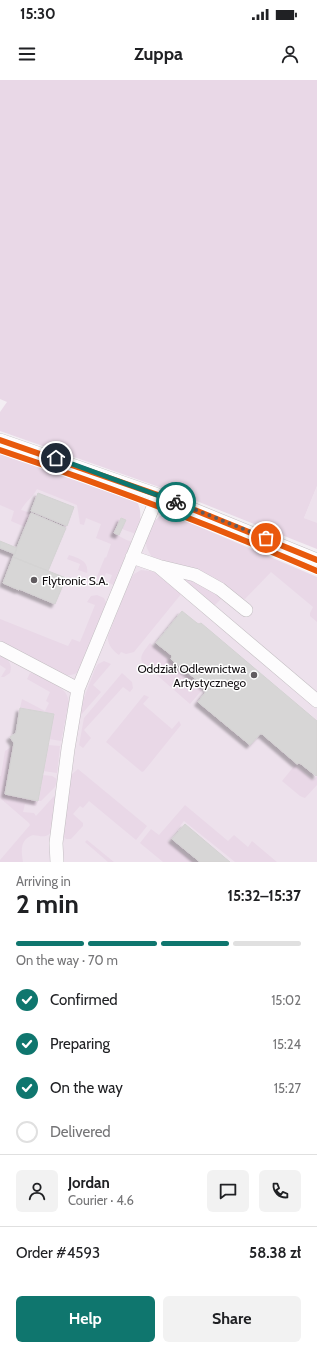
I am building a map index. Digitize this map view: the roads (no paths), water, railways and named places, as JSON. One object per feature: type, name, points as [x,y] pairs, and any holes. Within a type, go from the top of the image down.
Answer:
[{"type":"street","points":[[0,440],[158,494],[317,560]]},
{"type":"street","points":[[56,862],[56,843],[68,749],[78,690],[158,494]]},
{"type":"street","points":[[132,557],[158,566],[195,575],[220,589],[246,610]]},
{"type":"street","points":[[158,566],[317,701]]},
{"type":"street","points":[[0,648],[78,690]]},
{"type":"place","name":"Flytronic S.A.","points":[[34,580]]},
{"type":"place","name":"Oddział Odlewnictwa Artystycznego","points":[[254,675]]}]
